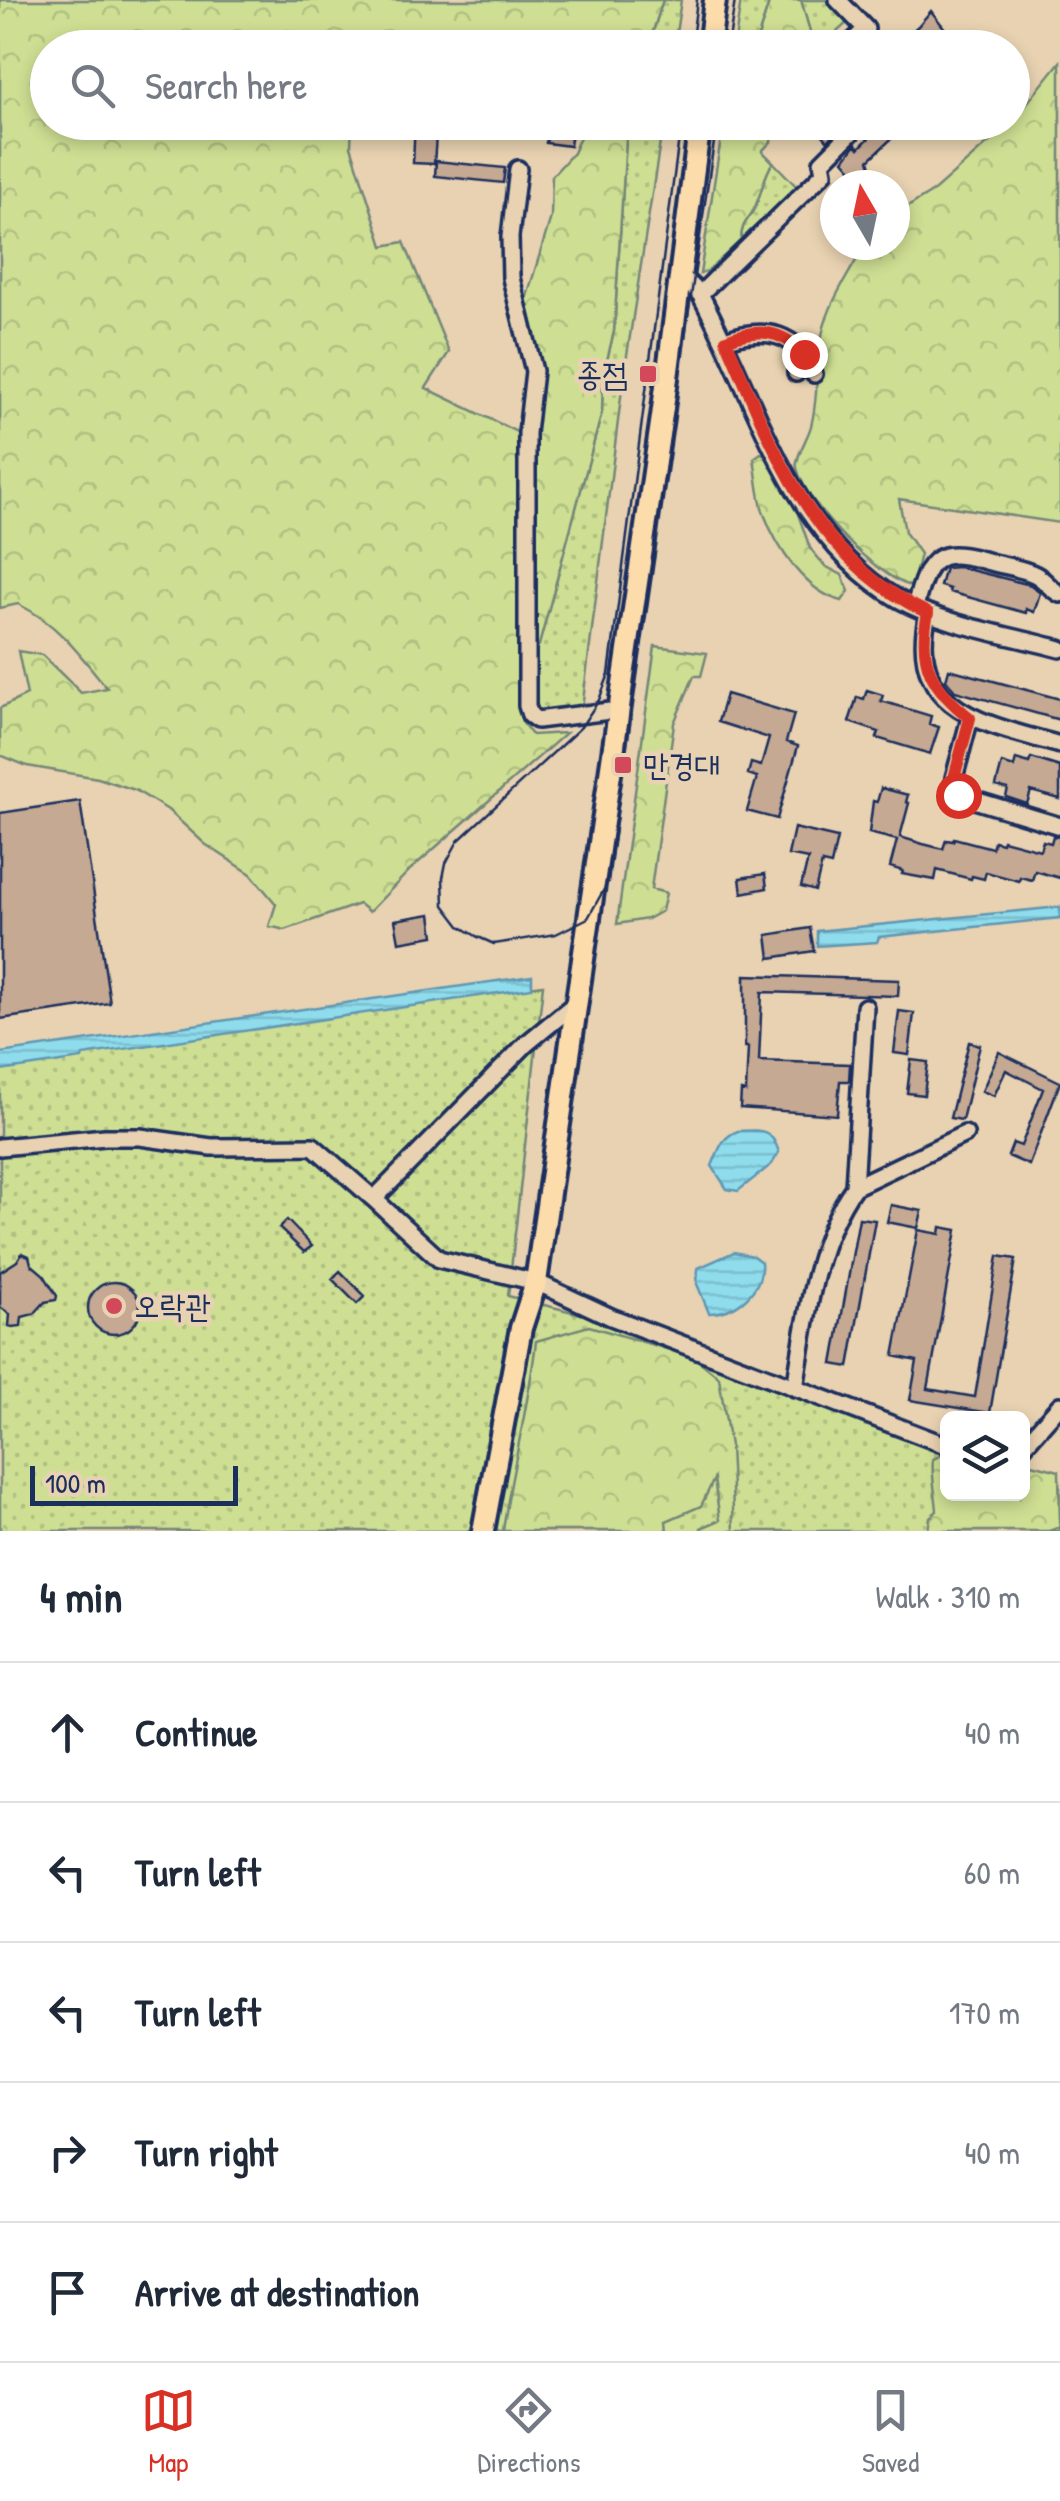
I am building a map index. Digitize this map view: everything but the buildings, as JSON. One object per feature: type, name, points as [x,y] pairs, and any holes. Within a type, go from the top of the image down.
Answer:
[{"type":"main road","points":[[711,30],[715,0]]},
{"type":"main road","points":[[483,1531],[521,1328],[536,1282],[698,140]]},
{"type":"street","points":[[838,0],[865,30]]},
{"type":"street","points":[[700,294],[824,174],[822,162],[844,140]]},
{"type":"street","points":[[518,169],[510,237],[510,278],[534,371],[526,474],[527,706],[530,716],[538,720],[618,710]]},
{"type":"street","points":[[681,276],[700,294],[810,515],[836,547],[868,577],[921,610],[1060,649]]},
{"type":"street","points":[[726,340],[772,332],[784,336],[799,349],[814,374]]},
{"type":"street","points":[[796,373],[799,349]]},
{"type":"street","points":[[1060,594],[1036,575],[960,553],[945,554],[933,564],[920,586],[930,674],[940,694],[970,718],[1060,745]]},
{"type":"street","points":[[970,718],[954,778],[958,795],[1060,826]]},
{"type":"street","points":[[374,1199],[526,1044],[576,1003]]},
{"type":"street","points":[[854,1187],[866,1007]]},
{"type":"street","points":[[795,1388],[812,1290],[841,1205],[854,1187],[964,1134]]},
{"type":"street","points":[[0,1147],[105,1136],[211,1147],[313,1146],[439,1259],[536,1282],[611,1316],[940,1443]]},
{"type":"street","points":[[1030,1439],[1060,1405]]},
{"type":"green space","points":[[0,0],[663,0],[653,30],[30,30],[30,140],[351,140],[383,246],[404,242],[449,352],[426,388],[517,432],[522,722],[532,735],[566,733],[411,869],[369,912],[359,904],[285,930],[269,926],[276,904],[251,874],[205,844],[168,810],[135,790],[98,778],[27,766],[0,755],[0,708],[27,695],[18,651],[42,655],[81,693],[107,688],[45,620],[18,604],[0,608]]},
{"type":"green space","points":[[663,0],[681,0],[677,30],[654,30]]},
{"type":"green space","points":[[741,0],[770,0],[760,30],[737,30]]},
{"type":"green space","points":[[770,0],[801,0],[809,30],[760,30]]},
{"type":"green space","points":[[801,0],[826,0],[847,23],[839,30],[809,30]]},
{"type":"green space","points":[[1060,62],[1060,523],[899,499],[905,532],[920,554],[912,587],[880,569],[844,538],[814,501],[797,468],[813,415],[825,323],[856,260],[910,260],[910,206],[935,190],[992,140],[1030,140],[1030,100]]},
{"type":"green space","points":[[579,140],[626,140],[614,331],[603,377],[602,412],[539,645],[534,643],[533,436],[542,383],[525,303],[551,217],[552,176],[573,153]]},
{"type":"green space","points":[[626,140],[660,140],[623,381],[583,701],[581,709],[538,717],[530,704],[534,643],[539,644],[602,412],[603,377],[614,331]]},
{"type":"green space","points":[[721,140],[771,140],[762,151],[773,162],[743,227],[741,240],[700,274]]},
{"type":"green space","points":[[773,162],[797,187],[741,240],[743,227]]},
{"type":"green space","points":[[761,453],[769,457],[798,514],[810,548],[825,566],[842,575],[849,591],[842,601],[804,578],[776,541],[759,494],[754,458]]},
{"type":"green space","points":[[655,646],[707,653],[701,676],[694,676],[674,723],[651,889],[666,893],[662,911],[647,919],[617,924]]},
{"type":"green space","points":[[543,985],[508,1296],[597,1318],[940,1447],[940,1501],[1030,1501],[1030,1493],[1060,1488],[1060,1531],[0,1531],[0,1064]]},
{"type":"green space","points":[[589,1326],[694,1357],[719,1377],[730,1446],[734,1531],[702,1531],[701,1528],[720,1520],[714,1479],[701,1506],[666,1521],[667,1531],[503,1531],[536,1341]]},
{"type":"green space","points":[[940,1456],[940,1501],[1030,1501],[1030,1464],[1059,1471],[1060,1527],[1049,1531],[928,1531],[930,1517],[937,1511],[933,1459]]},
{"type":"water","points":[[1060,907],[1060,918],[817,946],[817,931]]},
{"type":"water","points":[[532,976],[532,988],[83,1055],[82,1059],[0,1071],[0,1053]]},
{"type":"water","points":[[738,1131],[764,1132],[773,1138],[779,1152],[772,1164],[738,1191],[727,1189],[712,1166],[724,1140]]},
{"type":"water","points":[[734,1252],[761,1262],[758,1282],[738,1304],[709,1313],[697,1284],[698,1268]]},
{"type":"tram line","points":[[693,30],[697,0]]},
{"type":"tram line","points":[[731,30],[735,0]]},
{"type":"tram line","points":[[679,140],[609,674],[599,700],[581,727],[458,841],[446,863],[444,905],[460,926],[494,944],[556,934],[588,918],[608,882],[634,679],[714,140]]},
{"type":"place","name":"종점","points":[[648,374]]},
{"type":"place","name":"만경대","points":[[623,765]]},
{"type":"place","name":"오락관","points":[[114,1306]]},
{"type":"route","points":[[804,354],[793,342],[772,332],[760,331],[726,340],[758,416],[810,515],[868,577],[897,598],[928,613],[924,628],[930,674],[940,694],[970,718],[954,778],[958,795]]}]
